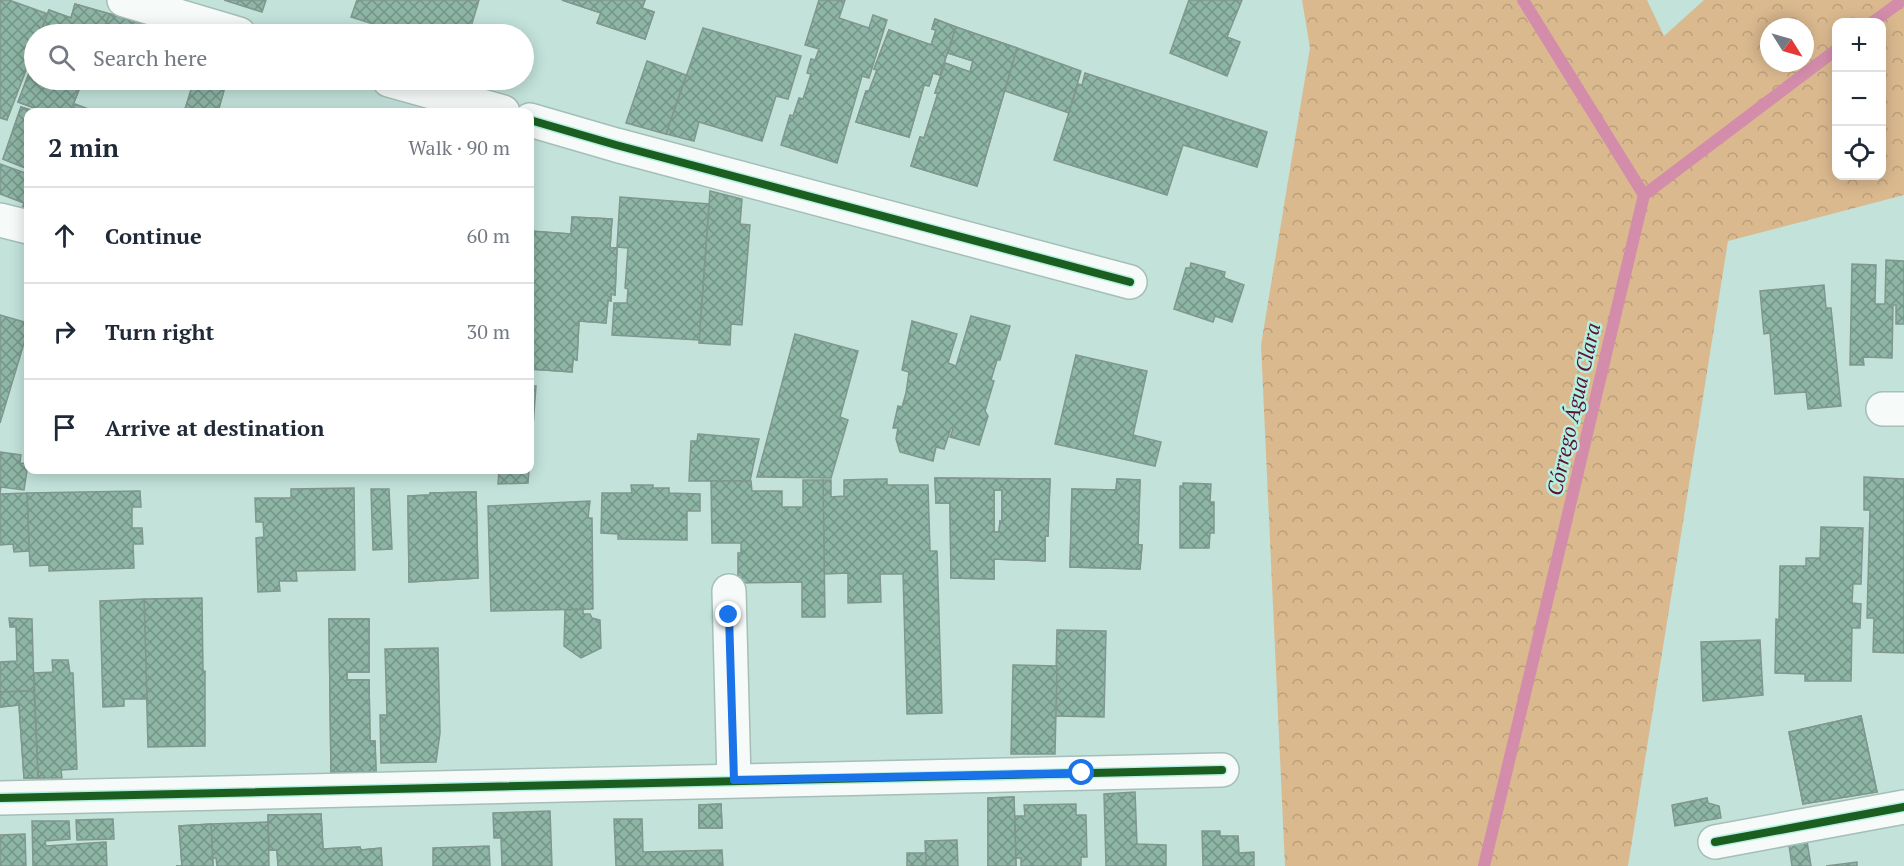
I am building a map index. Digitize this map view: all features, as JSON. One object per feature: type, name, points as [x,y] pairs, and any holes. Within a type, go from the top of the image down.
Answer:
[{"type":"street","points":[[124,0],[205,24]]},
{"type":"street","points":[[425,90],[489,108]]},
{"type":"street","points":[[534,121],[1130,282]]},
{"type":"street","points":[[0,220],[24,226]]},
{"type":"street","points":[[729,591],[734,780]]},
{"type":"street","points":[[0,798],[1222,770]]},
{"type":"street","points":[[1715,842],[1904,807]]},
{"type":"green space","points":[[1302,0],[1647,0],[1664,36],[1704,0],[1904,0],[1904,195],[1728,241],[1628,866],[1285,866],[1261,345],[1310,48]]},
{"type":"building","points":[[0,0],[9,0],[48,14],[44,24],[24,24],[24,75],[7,120],[0,118]]},
{"type":"building","points":[[224,0],[266,0],[262,12]]},
{"type":"building","points":[[357,0],[479,0],[472,24],[373,24],[351,17]]},
{"type":"building","points":[[562,0],[645,0],[642,8],[654,12],[645,39],[597,23],[601,13]]},
{"type":"building","points":[[562,0],[645,0],[642,8],[654,12],[645,39],[597,23],[601,13]]},
{"type":"building","points":[[819,0],[845,0],[839,18],[869,28],[873,15],[887,20],[869,78],[862,76],[837,163],[781,145],[790,115],[793,116],[799,98],[803,99],[811,74],[807,73],[811,59],[815,60],[819,49],[805,45]]},
{"type":"building","points":[[1189,0],[1242,0],[1227,37],[1240,42],[1227,76],[1170,53]]},
{"type":"building","points":[[75,4],[110,14],[106,24],[44,24],[49,10],[71,18]]},
{"type":"building","points":[[75,4],[110,14],[106,24],[44,24],[49,10],[71,18]]},
{"type":"building","points":[[110,14],[143,24],[106,24]]},
{"type":"building","points":[[110,14],[143,24],[106,24]]},
{"type":"building","points":[[935,19],[956,27],[940,75],[933,73],[929,86],[924,85],[909,137],[856,122],[866,91],[869,91],[877,70],[874,69],[889,30],[931,45],[936,30],[932,29]]},
{"type":"building","points":[[935,19],[956,27],[940,75],[933,73],[929,86],[924,85],[909,137],[856,122],[866,91],[869,91],[877,70],[874,69],[889,30],[931,45],[936,30],[932,29]]},
{"type":"building","points":[[956,27],[1017,48],[977,186],[911,166],[920,137],[924,138],[945,63],[970,72],[973,61],[948,53]]},
{"type":"building","points":[[956,27],[1017,48],[977,186],[911,166],[920,137],[924,138],[945,63],[970,72],[973,61],[948,53]]},
{"type":"building","points":[[703,28],[801,56],[788,99],[776,96],[762,141],[699,122],[694,141],[666,134]]},
{"type":"building","points":[[1017,48],[1081,71],[1069,113],[1005,91]]},
{"type":"building","points":[[647,61],[686,75],[666,134],[626,123]]},
{"type":"building","points":[[1085,73],[1267,132],[1257,167],[1183,145],[1167,195],[1054,160],[1078,84],[1082,85]]},
{"type":"building","points":[[24,86],[24,90],[79,90],[72,108],[35,108],[18,102]]},
{"type":"building","points":[[24,86],[24,90],[79,90],[72,108],[35,108],[18,102]]},
{"type":"building","points":[[191,90],[224,90],[219,108],[185,108]]},
{"type":"building","points":[[75,104],[86,108],[74,108]]},
{"type":"building","points":[[21,107],[24,108],[24,167],[3,159]]},
{"type":"building","points":[[21,107],[24,108],[24,167],[3,159]]},
{"type":"building","points":[[0,164],[24,173],[24,203],[0,194]]},
{"type":"building","points":[[710,191],[742,199],[740,224],[750,225],[742,325],[731,324],[730,345],[699,343]]},
{"type":"building","points":[[620,197],[709,204],[699,340],[612,335],[614,303],[627,303],[628,289],[625,288],[628,248],[617,247]]},
{"type":"building","points":[[572,217],[612,219],[610,248],[617,248],[615,295],[611,294],[611,301],[608,300],[606,323],[579,321],[577,360],[573,359],[572,372],[534,369],[534,231],[571,234]]},
{"type":"building","points":[[572,217],[612,219],[610,248],[617,248],[615,295],[611,294],[611,301],[608,300],[606,323],[579,321],[577,360],[573,359],[572,372],[534,369],[534,231],[571,234]]},
{"type":"building","points":[[1886,260],[1904,261],[1904,324],[1896,324],[1896,305],[1893,305],[1892,358],[1863,357],[1864,365],[1850,365],[1852,264],[1876,265],[1875,304],[1885,304]]},
{"type":"building","points":[[1191,263],[1225,272],[1224,277],[1244,285],[1232,322],[1215,316],[1213,322],[1174,309],[1186,268],[1190,268]]},
{"type":"building","points":[[1824,285],[1826,308],[1831,308],[1841,406],[1808,409],[1806,392],[1775,394],[1770,333],[1764,334],[1760,291]]},
{"type":"building","points":[[0,315],[24,322],[24,343],[0,423]]},
{"type":"building","points":[[971,316],[1010,326],[1000,360],[997,360],[991,380],[994,381],[985,411],[988,416],[979,445],[950,437],[953,429],[951,428],[944,449],[936,447],[933,461],[900,452],[896,439],[898,428],[893,428],[898,406],[902,407],[906,393],[909,372],[902,370],[912,321],[957,334],[948,363],[956,366]]},
{"type":"building","points":[[795,334],[858,351],[840,417],[848,420],[831,478],[757,477]]},
{"type":"building","points":[[1076,355],[1147,371],[1133,435],[1161,442],[1155,466],[1055,444]]},
{"type":"building","points":[[534,386],[536,386],[534,413]]},
{"type":"building","points":[[698,434],[759,439],[750,481],[689,481],[691,441],[697,441]]},
{"type":"building","points":[[0,452],[21,455],[20,463],[24,464],[24,474],[26,474],[24,490],[1,487],[0,494]]},
{"type":"building","points":[[499,474],[529,474],[528,483],[498,484]]},
{"type":"building","points":[[1864,477],[1904,479],[1904,653],[1873,652],[1874,618],[1867,618],[1870,510],[1864,510]]},
{"type":"building","points":[[935,478],[1050,479],[1045,561],[994,559],[994,579],[951,578],[950,503],[936,503]],"holes":[[[994,490],[1002,490],[1002,522],[1000,521],[999,532],[994,532]]]},
{"type":"building","points":[[935,478],[1050,479],[1045,561],[994,559],[994,579],[951,578],[950,503],[936,503]],"holes":[[[994,490],[1002,490],[1002,522],[1000,521],[999,532],[994,532]]]},
{"type":"building","points":[[887,479],[887,485],[928,485],[930,551],[937,551],[942,713],[907,714],[903,574],[880,574],[881,602],[848,603],[848,573],[824,574],[823,480],[831,480],[831,497],[844,496],[844,480]]},
{"type":"building","points":[[1117,479],[1140,480],[1138,545],[1142,545],[1140,569],[1070,567],[1072,489],[1116,490]]},
{"type":"building","points":[[1117,479],[1140,480],[1138,545],[1142,545],[1140,569],[1070,567],[1072,489],[1116,490]]},
{"type":"building","points":[[803,480],[823,480],[825,617],[802,617],[802,582],[738,583],[738,553],[741,553],[741,543],[712,543],[711,481],[751,481],[752,491],[782,491],[782,507],[803,507]]},
{"type":"building","points":[[1183,483],[1211,484],[1210,502],[1214,502],[1214,533],[1210,533],[1209,548],[1180,548],[1180,486],[1183,486]]},
{"type":"building","points":[[631,485],[669,488],[669,493],[700,494],[700,511],[687,511],[687,540],[618,539],[618,534],[601,533],[602,493],[632,493]]},
{"type":"building","points":[[354,488],[355,570],[296,571],[297,581],[279,581],[280,591],[258,592],[256,538],[264,537],[263,522],[256,522],[255,498],[291,498],[291,489]]},
{"type":"building","points":[[371,489],[389,489],[392,549],[373,550]]},
{"type":"building","points":[[140,491],[141,507],[132,507],[132,528],[142,528],[143,544],[133,544],[134,568],[49,571],[49,565],[30,566],[27,493]]},
{"type":"building","points":[[476,492],[478,578],[409,582],[408,496]]},
{"type":"building","points":[[476,492],[478,578],[409,582],[408,496]]},
{"type":"building","points":[[27,493],[29,551],[14,552],[13,544],[0,545],[0,494]]},
{"type":"building","points":[[590,501],[588,518],[592,518],[593,609],[491,611],[488,506]]},
{"type":"building","points":[[1821,527],[1863,528],[1861,584],[1853,584],[1852,603],[1861,604],[1860,628],[1852,628],[1851,681],[1805,681],[1805,674],[1775,673],[1780,566],[1806,566],[1806,558],[1820,558]]},
{"type":"building","points":[[202,598],[205,746],[148,747],[144,599]]},
{"type":"building","points":[[144,599],[147,699],[124,699],[124,706],[103,707],[100,601]]},
{"type":"building","points":[[583,609],[583,614],[590,614],[592,618],[600,620],[601,648],[581,658],[564,646],[565,610]]},
{"type":"building","points":[[9,618],[32,619],[34,691],[0,692],[0,662],[17,661],[16,627],[10,627]]},
{"type":"building","points":[[329,619],[369,619],[369,672],[347,672],[347,680],[369,680],[370,741],[375,741],[376,772],[331,772]]},
{"type":"building","points":[[329,619],[369,619],[369,672],[347,672],[347,680],[369,680],[370,741],[375,741],[376,772],[331,772]]},
{"type":"building","points":[[1057,630],[1106,631],[1104,717],[1055,716]]},
{"type":"building","points":[[1760,640],[1763,695],[1703,701],[1701,642]]},
{"type":"building","points":[[438,648],[440,733],[436,762],[381,763],[380,715],[387,715],[385,649]]},
{"type":"building","points":[[52,660],[68,660],[70,673],[73,673],[77,769],[61,770],[62,778],[38,778],[34,673],[53,672]]},
{"type":"building","points":[[1013,665],[1057,666],[1055,754],[1011,754]]},
{"type":"building","points":[[34,691],[38,778],[24,778],[19,705],[0,707],[0,692]]},
{"type":"building","points":[[34,691],[38,778],[24,778],[19,705],[0,707],[0,692]]},
{"type":"building","points":[[1861,716],[1877,792],[1803,804],[1789,732]]},
{"type":"building","points":[[1861,716],[1877,792],[1803,804],[1789,732]]},
{"type":"building","points":[[1135,792],[1137,844],[1166,845],[1166,866],[1106,866],[1104,794]]},
{"type":"building","points":[[1014,797],[1016,866],[988,866],[988,798]]},
{"type":"building","points":[[1014,797],[1016,866],[988,866],[988,798]]},
{"type":"building","points":[[1707,798],[1708,803],[1719,806],[1721,818],[1675,826],[1672,805]]},
{"type":"building","points":[[721,804],[722,828],[699,828],[699,805]]},
{"type":"building","points":[[721,804],[722,828],[699,828],[699,805]]},
{"type":"building","points":[[1076,804],[1076,815],[1086,815],[1087,857],[1081,857],[1081,866],[1021,866],[1021,858],[1016,858],[1015,816],[1025,816],[1024,805]]},
{"type":"building","points":[[550,811],[552,866],[502,866],[501,838],[494,838],[493,813]]},
{"type":"building","points":[[321,814],[323,849],[381,848],[382,866],[278,866],[277,850],[269,850],[268,815]]},
{"type":"building","points":[[321,814],[323,849],[381,848],[382,866],[278,866],[277,850],[269,850],[268,815]]},
{"type":"building","points":[[113,819],[114,839],[77,840],[76,820]]},
{"type":"building","points":[[614,819],[642,819],[643,852],[722,850],[723,866],[616,866]]},
{"type":"building","points":[[32,821],[69,821],[70,839],[45,841],[46,846],[106,842],[107,866],[33,866]]},
{"type":"building","points":[[268,822],[269,866],[217,866],[216,858],[212,858],[211,824]]},
{"type":"building","points":[[211,824],[213,866],[182,866],[179,826]]},
{"type":"building","points":[[211,824],[213,866],[182,866],[179,826]]},
{"type":"building","points":[[1202,831],[1220,831],[1220,836],[1238,836],[1239,853],[1254,852],[1254,866],[1203,866]]},
{"type":"building","points":[[25,834],[26,866],[0,866],[0,835]]},
{"type":"building","points":[[957,840],[958,866],[926,866],[925,841]]},
{"type":"building","points":[[1807,841],[1811,866],[1792,866],[1789,845]]},
{"type":"building","points":[[489,846],[490,866],[433,866],[433,848]]},
{"type":"building","points":[[907,853],[926,853],[926,866],[907,866]]},
{"type":"building","points":[[1857,862],[1857,866],[1826,866]]},
{"type":"waterway","points":[[1523,0],[1644,195]]},
{"type":"waterway","name":"Córrego Água Clara","points":[[1878,18],[1903,0]]},
{"type":"waterway","name":"Córrego Água Clara","points":[[1484,866],[1644,195],[1832,53]]},
{"type":"cycle path","points":[[534,121],[1130,282]]},
{"type":"cycle path","points":[[0,798],[1222,770]]},
{"type":"cycle path","points":[[1715,842],[1904,807]]},
{"type":"route","points":[[729,615],[734,780],[1082,773]]}]
